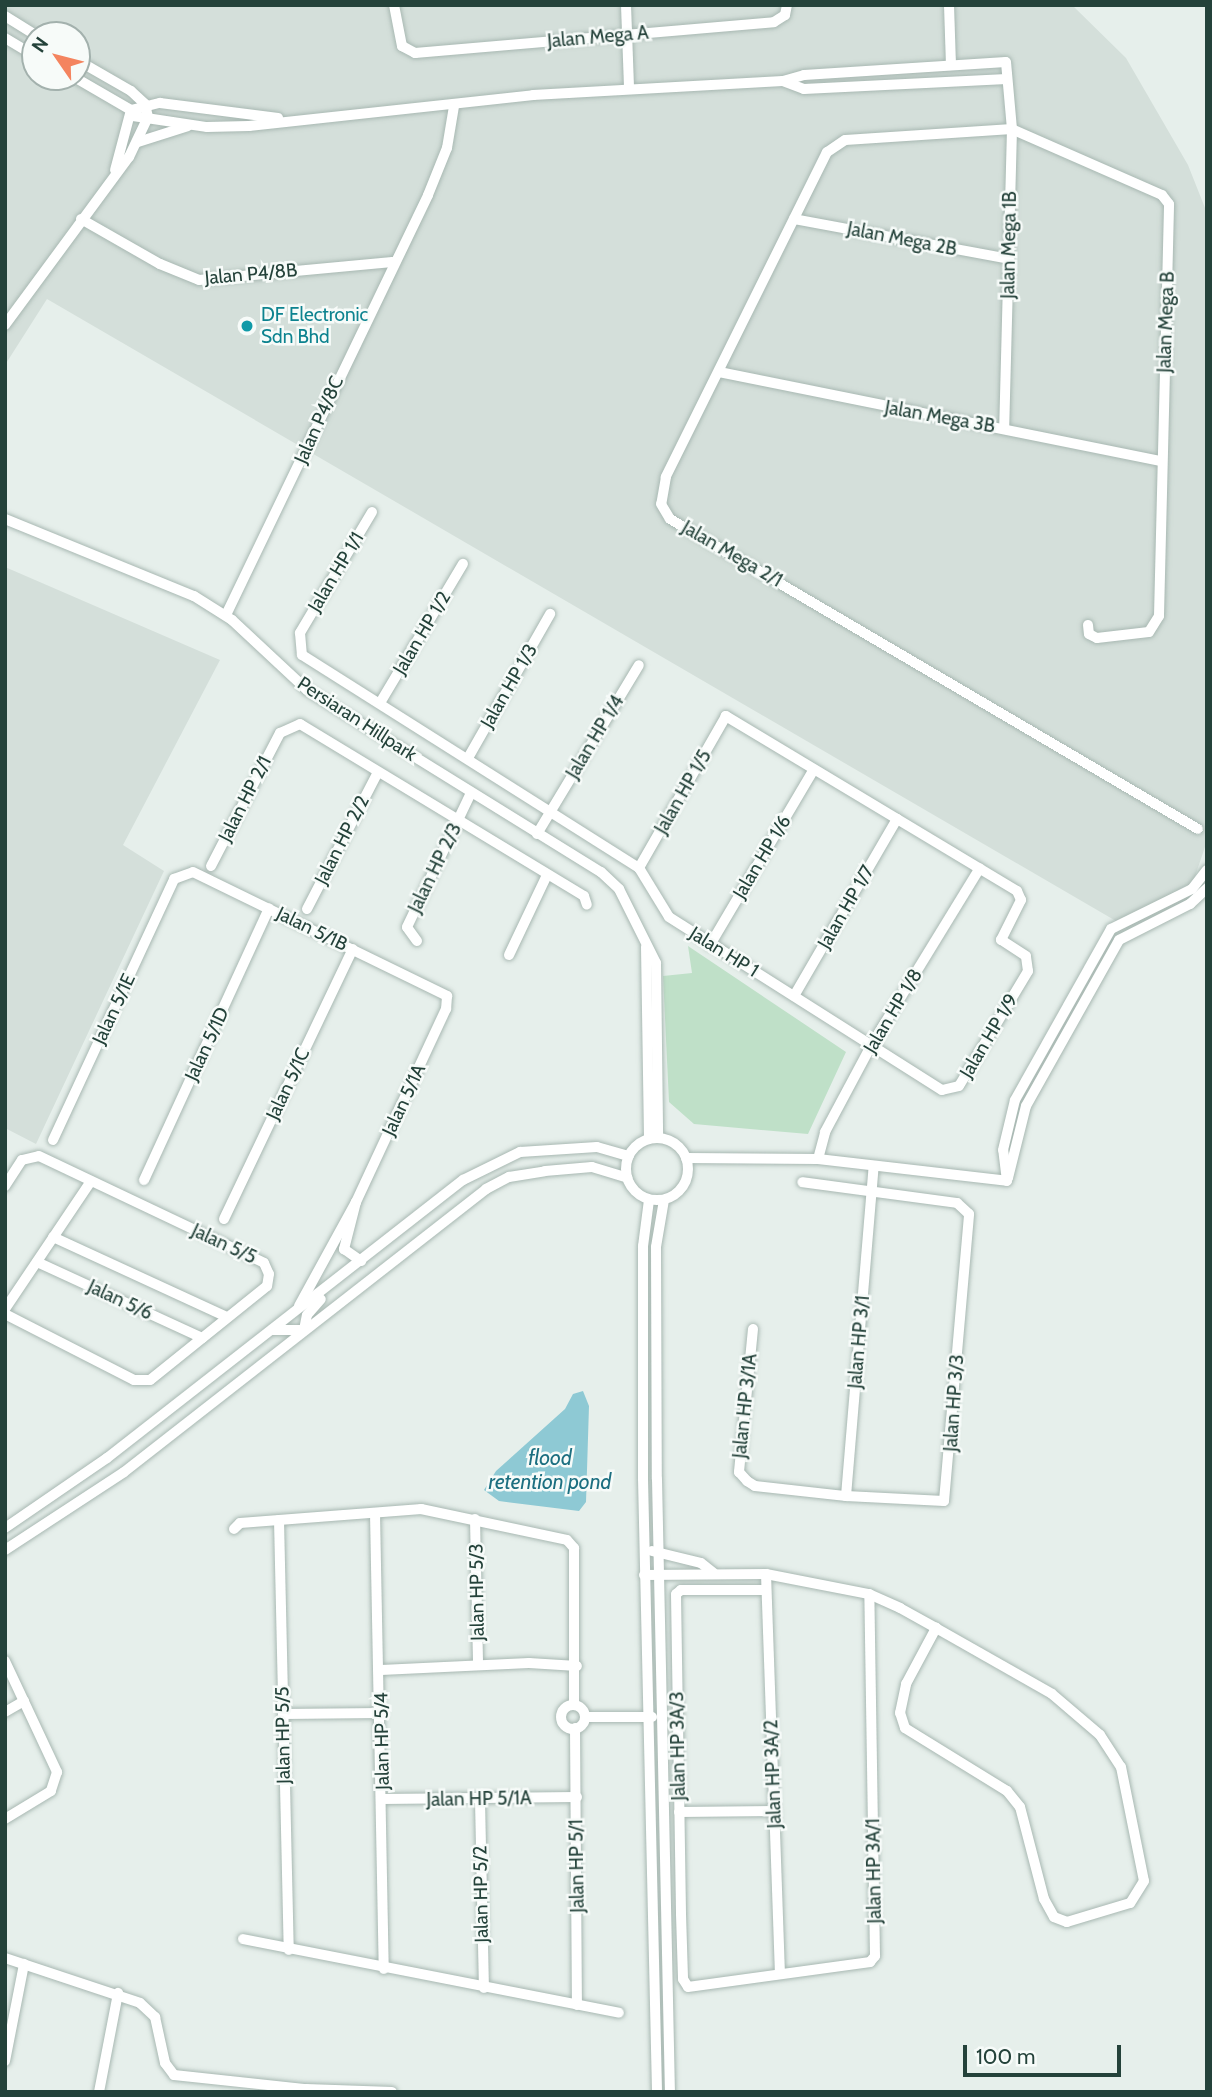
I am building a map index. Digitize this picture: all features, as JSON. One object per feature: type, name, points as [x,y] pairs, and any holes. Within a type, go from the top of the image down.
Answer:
[{"type":"street","name":"Jalan Mega A","points":[[394,5],[402,46],[415,53],[774,22],[785,15],[787,5]]},
{"type":"street","points":[[626,5],[629,88]]},
{"type":"street","points":[[91,88],[132,113],[148,117],[191,124],[249,126],[629,88],[783,81],[804,75],[951,65],[949,5]]},
{"type":"street","points":[[5,16],[21,26]]},
{"type":"street","points":[[5,38],[21,48]]},
{"type":"street","name":"Jalan Mega 1B","points":[[951,65],[1006,62],[1012,130],[1004,428]]},
{"type":"street","points":[[91,69],[145,104],[298,120]]},
{"type":"street","points":[[783,81],[804,89],[1007,79]]},
{"type":"street","points":[[115,170],[117,155],[132,113],[145,104]]},
{"type":"street","points":[[5,325],[137,142],[148,117],[145,104]]},
{"type":"street","name":"Jalan P4/8C","points":[[226,615],[447,148],[454,106]]},
{"type":"street","points":[[137,142],[191,124]]},
{"type":"street","name":"Jalan Mega 2/1","points":[[1012,130],[845,140],[827,152],[661,492],[670,519],[1198,829]]},
{"type":"street","name":"Jalan Mega B","points":[[1012,130],[1162,195],[1169,204],[1159,616],[1149,632],[1097,638],[1089,634],[1088,625]]},
{"type":"street","name":"Jalan P4/8B","points":[[81,219],[160,264],[199,280],[392,262]]},
{"type":"street","name":"Jalan Mega 2B","points":[[794,219],[1009,259]]},
{"type":"street","name":"Jalan Mega 3B","points":[[719,372],[1161,461]]},
{"type":"street","name":"Jalan HP 1/1","points":[[300,633],[372,512]]},
{"type":"street","name":"Persiaran Hillpark","points":[[5,519],[194,596],[226,615],[307,690],[601,872],[619,889],[646,937],[654,1138]]},
{"type":"street","name":"Jalan HP 1/2","points":[[380,703],[463,564]]},
{"type":"street","name":"Jalan HP 1/3","points":[[468,758],[550,614]]},
{"type":"street","name":"Jalan HP 1","points":[[300,633],[302,655],[551,809],[639,868],[669,917],[942,1090]]},
{"type":"street","name":"Jalan HP 1/4","points":[[551,809],[639,665]]},
{"type":"street","name":"Jalan HP 1/5","points":[[639,868],[726,716],[814,768]]},
{"type":"street","name":"Jalan HP 2/1","points":[[211,866],[280,733],[300,724],[377,772]]},
{"type":"street","points":[[814,768],[980,868]]},
{"type":"street","name":"Jalan HP 1/6","points":[[710,945],[814,768]]},
{"type":"street","points":[[377,772],[584,896],[587,905]]},
{"type":"street","name":"Jalan HP 2/2","points":[[307,909],[377,772]]},
{"type":"street","name":"Jalan HP 2/3","points":[[417,941],[407,927],[471,793]]},
{"type":"street","points":[[537,834],[551,809]]},
{"type":"street","name":"Jalan HP 1/7","points":[[794,996],[897,819]]},
{"type":"street","name":"Jalan HP 1/9","points":[[942,1090],[959,1086],[1028,971],[1026,956],[1001,940],[1021,900],[1017,891],[980,868]]},
{"type":"street","name":"Jalan HP 1/8","points":[[818,1158],[825,1132],[872,1044],[980,868]]},
{"type":"street","points":[[1007,1181],[1003,1150],[1015,1100],[1111,929],[1192,889],[1207,870]]},
{"type":"street","name":"Jalan 5/1B","points":[[174,879],[193,872],[447,996]]},
{"type":"street","points":[[509,955],[547,875]]},
{"type":"street","name":"Jalan 5/1E","points":[[53,1140],[174,879]]},
{"type":"street","points":[[1007,1181],[1026,1105],[1119,940],[1190,904],[1207,888]]},
{"type":"street","name":"Jalan 5/1D","points":[[144,1180],[270,908]]},
{"type":"street","name":"Jalan 5/1C","points":[[224,1219],[353,949]]},
{"type":"street","name":"Jalan 5/1A","points":[[356,1202],[446,1009],[447,996]]},
{"type":"street","points":[[1060,1018],[1069,1011],[1077,1015]]},
{"type":"street","points":[[5,1550],[124,1472],[461,1205],[509,1177],[592,1167],[627,1178],[649,1200],[664,1200],[681,1188],[686,1158],[676,1144],[654,1138],[629,1156],[627,1178]]},
{"type":"street","points":[[5,1528],[107,1458],[463,1180],[520,1152],[597,1147],[629,1156]]},
{"type":"street","name":"Jalan 5/5","points":[[5,1186],[22,1160],[39,1157],[264,1263],[267,1286],[150,1380],[134,1380],[5,1312]]},
{"type":"street","points":[[686,1158],[818,1158],[1007,1181]]},
{"type":"street","name":"Jalan HP 3/1","points":[[846,1496],[874,1166]]},
{"type":"street","points":[[5,1312],[91,1181]]},
{"type":"street","points":[[802,1182],[873,1188]]},
{"type":"street","name":"Jalan HP 3/3","points":[[846,1496],[936,1502],[944,1501],[947,1493],[969,1214],[965,1207],[873,1188]]},
{"type":"street","points":[[649,1200],[643,1246],[644,1551],[657,2092]]},
{"type":"street","points":[[664,1200],[656,1247],[657,1550],[670,2092]]},
{"type":"street","points":[[356,1202],[344,1249],[361,1261]]},
{"type":"street","points":[[293,1314],[356,1202]]},
{"type":"street","points":[[53,1237],[227,1317]]},
{"type":"street","name":"Jalan 5/6","points":[[37,1262],[202,1338]]},
{"type":"street","points":[[304,1330],[307,1315],[344,1275]]},
{"type":"street","name":"Jalan HP 3/1A","points":[[753,1329],[739,1472],[755,1486],[846,1496]]},
{"type":"street","points":[[273,1330],[304,1330]]},
{"type":"street","points":[[107,1458],[124,1472]]},
{"type":"street","points":[[234,1529],[237,1524],[421,1509],[567,1540],[574,1548],[577,1666],[574,1705],[585,1717],[660,1717]]},
{"type":"street","name":"Jalan HP 5/4","points":[[375,1513],[384,1969]]},
{"type":"street","name":"Jalan HP 5/3","points":[[475,1519],[478,1665]]},
{"type":"street","name":"Jalan HP 5/5","points":[[279,1520],[289,1950]]},
{"type":"street","points":[[644,1551],[657,1550],[701,1563],[714,1573]]},
{"type":"street","points":[[645,1575],[698,1578],[714,1573],[766,1574],[869,1594],[936,1628],[1052,1695],[1100,1735],[1121,1767],[1144,1881],[1130,1903],[1067,1922],[1054,1917],[1044,1899],[1020,1807],[1007,1791],[905,1728],[900,1713],[906,1684],[936,1628]]},
{"type":"street","name":"Jalan HP 3A/2","points":[[766,1574],[780,1973]]},
{"type":"street","name":"Jalan HP 3A/3","points":[[688,1987],[684,1979],[676,1594],[681,1590],[766,1590]]},
{"type":"street","name":"Jalan HP 3A/1","points":[[688,1987],[870,1962],[875,1956],[869,1594]]},
{"type":"street","points":[[5,1661],[57,1772],[51,1791],[5,1819]]},
{"type":"street","points":[[380,1670],[478,1665],[577,1666]]},
{"type":"street","points":[[5,1712],[24,1701]]},
{"type":"street","points":[[574,1705],[565,1708],[561,1718],[567,1727],[575,1728],[585,1717]]},
{"type":"street","points":[[283,1714],[381,1713]]},
{"type":"street","name":"Jalan HP 5/1","points":[[575,1728],[578,2005]]},
{"type":"street","name":"Jalan HP 5/1A","points":[[382,1799],[577,1797]]},
{"type":"street","name":"Jalan HP 5/2","points":[[480,1800],[484,1988]]},
{"type":"street","points":[[679,1812],[775,1811]]},
{"type":"street","points":[[243,1939],[384,1969],[619,2013]]},
{"type":"street","points":[[5,1958],[118,1993],[140,2003],[155,2017],[167,2069],[182,2078],[213,2086],[392,2092]]},
{"type":"street","points":[[5,2061],[24,1964]]},
{"type":"street","points":[[99,2092],[118,1993]]},
{"type":"shaded area","points":[[5,5],[1072,5],[1126,58],[1188,165],[1207,213],[1207,841],[1189,894],[1128,928],[47,299],[5,365]]},
{"type":"shaded area","points":[[5,567],[220,660],[123,845],[164,871],[36,1144],[5,1128]]},
{"type":"green space","points":[[688,946],[846,1052],[808,1134],[694,1124],[669,1102],[663,976],[692,973]]},
{"type":"water","name":"flood retention pond","points":[[583,1391],[589,1406],[586,1502],[579,1511],[499,1501],[484,1490],[496,1471],[565,1409],[573,1394]]},
{"type":"place","name":"DF Electronic Sdn Bhd","points":[[247,326]]}]
